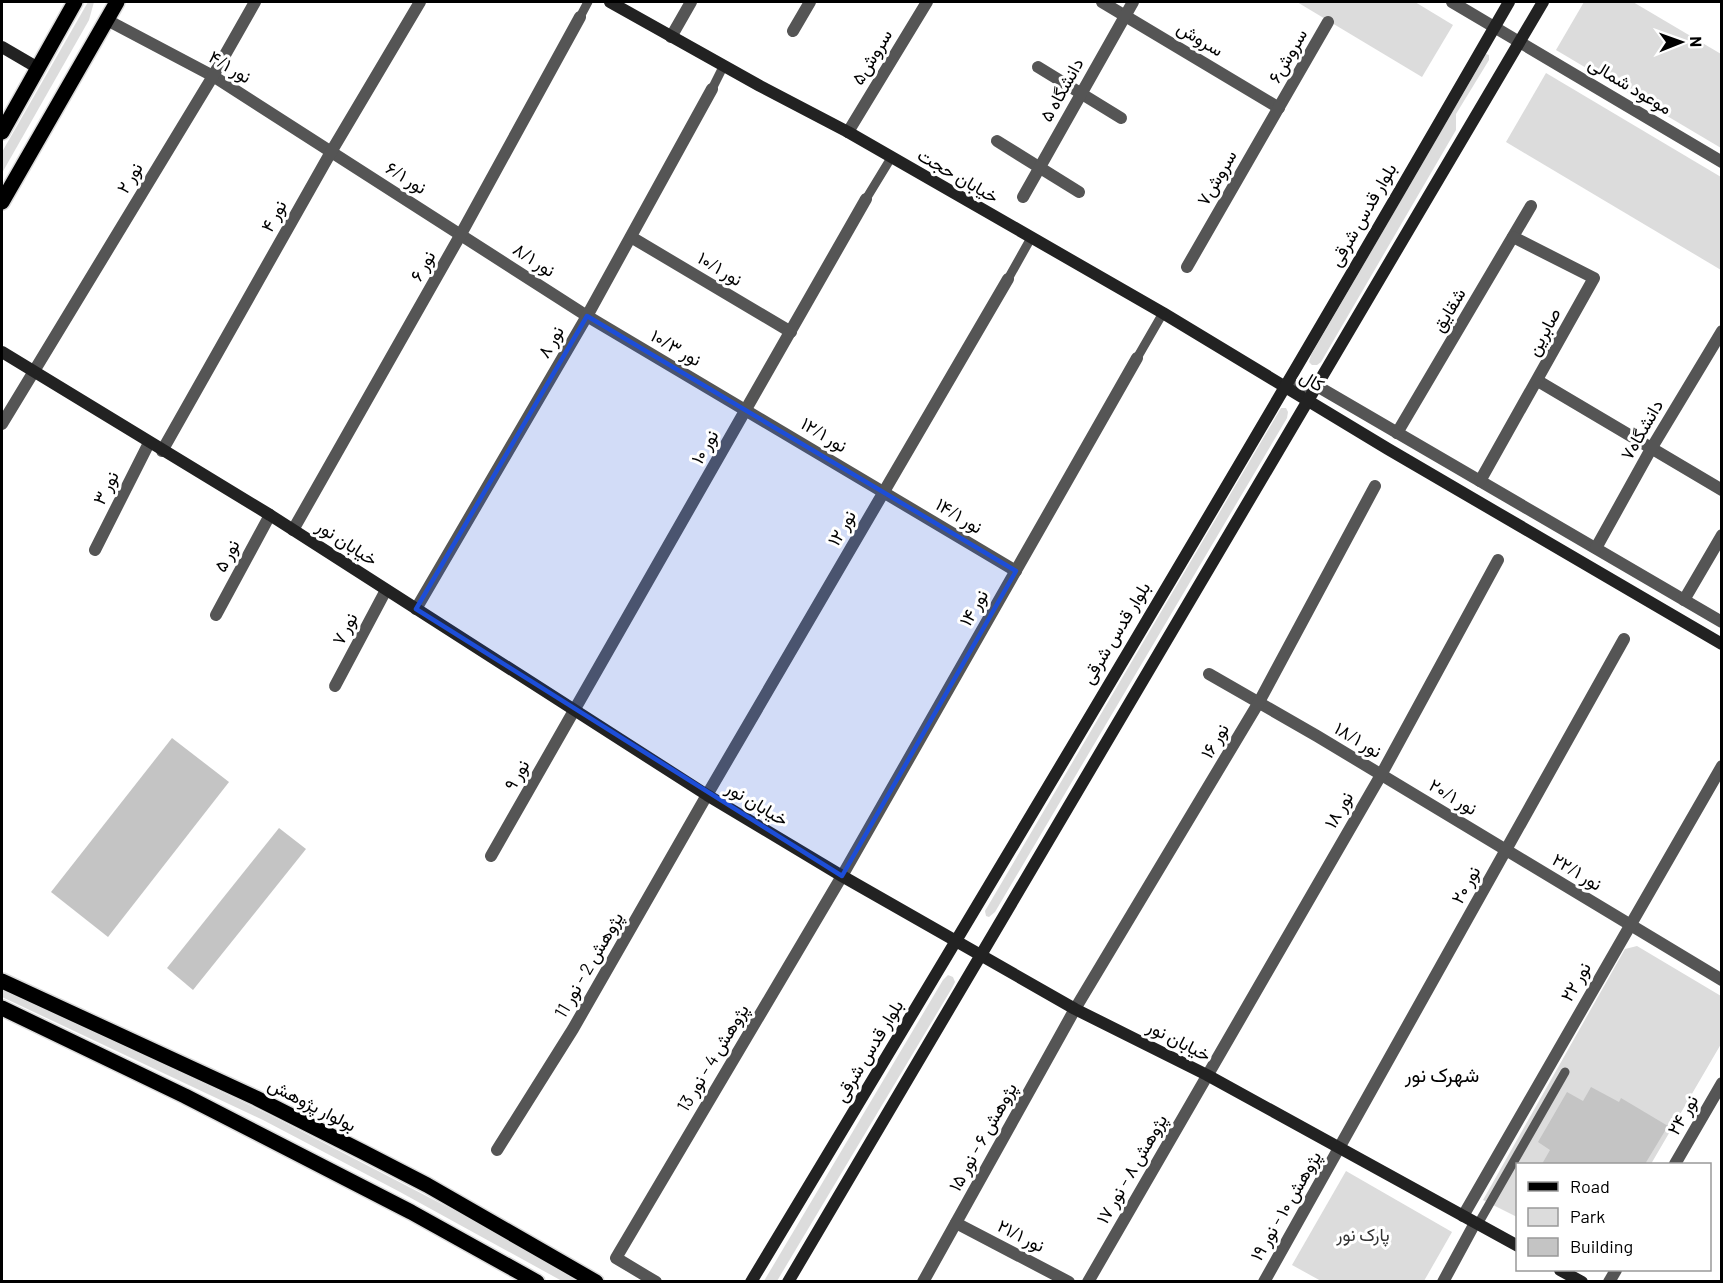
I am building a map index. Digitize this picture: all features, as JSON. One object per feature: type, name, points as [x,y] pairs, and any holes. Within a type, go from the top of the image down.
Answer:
[{"type":"main road","points":[[2,132],[75,2]]},
{"type":"main road","points":[[2,202],[117,2]]},
{"type":"main road","name":"خیابان حجت","points":[[610,2],[670,37],[848,132],[1285,386]]},
{"type":"main road","name":"بلوار قدس شرقی","points":[[751,1281],[956,941],[1285,386],[1509,2]]},
{"type":"main road","points":[[788,1281],[1543,2]]},
{"type":"main road","points":[[2,47],[38,68]]},
{"type":"main road","name":"خیابان نور","points":[[2,352],[270,515],[707,795],[842,876],[1076,1009],[1207,1076],[1516,1245]]},
{"type":"main road","name":"کال","points":[[1285,386],[1388,449],[1722,644]]},
{"type":"main road","name":"بولوار پژوهش","points":[[2,981],[256,1098],[363,1152],[427,1185],[596,1281]]},
{"type":"main road","points":[[2,1008],[185,1096],[411,1212],[537,1281]]},
{"type":"main road","points":[[1564,1271],[1582,1281]]},
{"type":"street","name":"نور ۲","points":[[2,424],[213,76],[255,2]]},
{"type":"street","name":"نور ۴","points":[[162,451],[331,152],[420,2]]},
{"type":"street","points":[[670,37],[691,2]]},
{"type":"street","points":[[793,31],[810,2]]},
{"type":"street","name":"سروش۵","points":[[848,132],[927,2]]},
{"type":"street","name":"سروش","points":[[1102,2],[1279,108]]},
{"type":"street","name":"دانشگاه ۵","points":[[1023,197],[1133,2]]},
{"type":"street","name":"موعود شمالی","points":[[1452,2],[1722,162]]},
{"type":"street","name":"نور ۶","points":[[293,530],[461,234],[580,17]]},
{"type":"street","name":"نور ۴/۱","points":[[106,20],[213,76],[331,152]]},
{"type":"street","name":"سروش۶","points":[[1279,108],[1328,22]]},
{"type":"street","points":[[1038,67],[1121,118]]},
{"type":"street","name":"نور ۸","points":[[416,609],[587,316],[712,89]]},
{"type":"street","name":"سروش۷","points":[[1187,267],[1279,108]]},
{"type":"street","points":[[997,141],[1079,192]]},
{"type":"street","name":"نور ۶/۱","points":[[331,152],[461,234]]},
{"type":"street","name":"نور ۱۰","points":[[574,711],[866,199]]},
{"type":"street","name":"شقایق","points":[[1397,433],[1531,206]]},
{"type":"street","name":"نور ۸/۱","points":[[461,234],[587,316]]},
{"type":"street","name":"نور ۱۰/۱","points":[[631,237],[791,332]]},
{"type":"street","name":"صابرین","points":[[1480,481],[1594,278],[1513,237]]},
{"type":"street","name":"نور ۱۲","points":[[707,795],[1008,279]]},
{"type":"street","name":"نور ۱۰/۳","points":[[587,316],[747,410]]},
{"type":"street","name":"دانشگاه۷","points":[[1596,548],[1651,449],[1722,331]]},
{"type":"street","name":"نور ۱۴","points":[[842,876],[1137,358]]},
{"type":"street","points":[[1538,381],[1722,490]]},
{"type":"street","name":"کال","points":[[1285,386],[1317,386],[1722,622]]},
{"type":"street","name":"نور ۱۲/۱","points":[[747,410],[883,492]]},
{"type":"street","name":"نور ۳","points":[[95,550],[149,443]]},
{"type":"street","name":"نور ۱۶","points":[[1076,1009],[1259,702],[1375,486]]},
{"type":"street","name":"نور ۱۴/۱","points":[[883,492],[1016,571]]},
{"type":"street","name":"نور ۵","points":[[216,615],[270,515]]},
{"type":"street","points":[[1684,600],[1722,535]]},
{"type":"street","name":"نور ۱۸","points":[[1207,1076],[1381,775],[1498,560]]},
{"type":"street","name":"نور ۷","points":[[335,686],[386,590]]},
{"type":"street","name":"نور ۲۰","points":[[1340,1149],[1624,639]]},
{"type":"street","name":"نور ۱۸/۱","points":[[1209,674],[1381,775]]},
{"type":"street","name":"نور ۹","points":[[491,856],[574,711]]},
{"type":"street","name":"نور ۲۲","points":[[1463,1216],[1722,766]]},
{"type":"street","name":"نور ۲۰/۱","points":[[1381,775],[1506,850]]},
{"type":"street","name":"پژوهش 2 - نور 11","points":[[497,1150],[573,1029],[707,795]]},
{"type":"street","name":"نور ۲۲/۱","points":[[1506,850],[1722,980]]},
{"type":"street","name":"پژوهش 4 - نور 13","points":[[656,1281],[616,1258],[842,876]]},
{"type":"street","name":"پژوهش ۶ - نور ۱۵","points":[[923,1281],[1076,1009]]},
{"type":"street","name":"پژوهش ۸ - نور ۱۷","points":[[1088,1281],[1207,1076]]},
{"type":"street","name":"نور ۲۴","points":[[1676,1163],[1722,1083]]},
{"type":"street","name":"پژوهش ۱۰ - نور ۱۹","points":[[1264,1281],[1340,1149]]},
{"type":"street","name":"نور ۲۱/۱","points":[[956,1223],[1069,1281]]},
{"type":"street","points":[[1443,1281],[1477,1224]]},
{"type":"lane","points":[[580,17],[588,2]]},
{"type":"lane","points":[[712,89],[724,65]]},
{"type":"lane","points":[[866,199],[891,158]]},
{"type":"lane","points":[[1008,279],[1031,238]]},
{"type":"lane","points":[[1137,358],[1162,313]]},
{"type":"lane","points":[[1477,1224],[1565,1072]]},
{"type":"highlighted area","points":[[587,316],[1016,571],[842,876],[416,609]]},
{"type":"green space","points":[[88,2],[94,2],[89,20],[2,173],[2,152]]},
{"type":"green space","points":[[1297,2],[1415,2],[1453,25],[1422,77]]},
{"type":"green space","points":[[1584,2],[1633,2],[1721,54],[1721,148],[1556,50]]},
{"type":"green space","points":[[1486,54],[1489,55],[1489,60],[1456,114],[1456,130],[1321,362],[1312,365],[1309,362],[1311,355]]},
{"type":"green space","points":[[1546,73],[1721,177],[1721,270],[1506,142]]},
{"type":"green space","points":[[1281,408],[1286,408],[1287,418],[995,912],[989,917],[986,916],[985,911]]},
{"type":"green space","points":[[1637,946],[1721,996],[1721,1044],[1652,1163],[1516,1163],[1516,1216],[1483,1200],[1625,949]]},
{"type":"green space","points":[[948,975],[953,977],[955,982],[952,988],[777,1281],[764,1281],[943,980]]},
{"type":"green space","points":[[2,989],[268,1114],[463,1215],[581,1281],[562,1281],[263,1120],[2,997]]},
{"type":"green space","name":"پارک نور","points":[[1346,1171],[1452,1232],[1424,1281],[1321,1281],[1292,1265]]},
{"type":"building","points":[[172,738],[229,782],[108,937],[51,892]]},
{"type":"building","points":[[279,828],[306,849],[193,990],[167,968]]},
{"type":"building","points":[[1591,1087],[1619,1102],[1621,1098],[1668,1126],[1646,1163],[1543,1163],[1550,1150],[1538,1142],[1567,1092],[1583,1101]]},
{"type":"district","name":"شهرک نور","points":[[1442,1075]]}]
